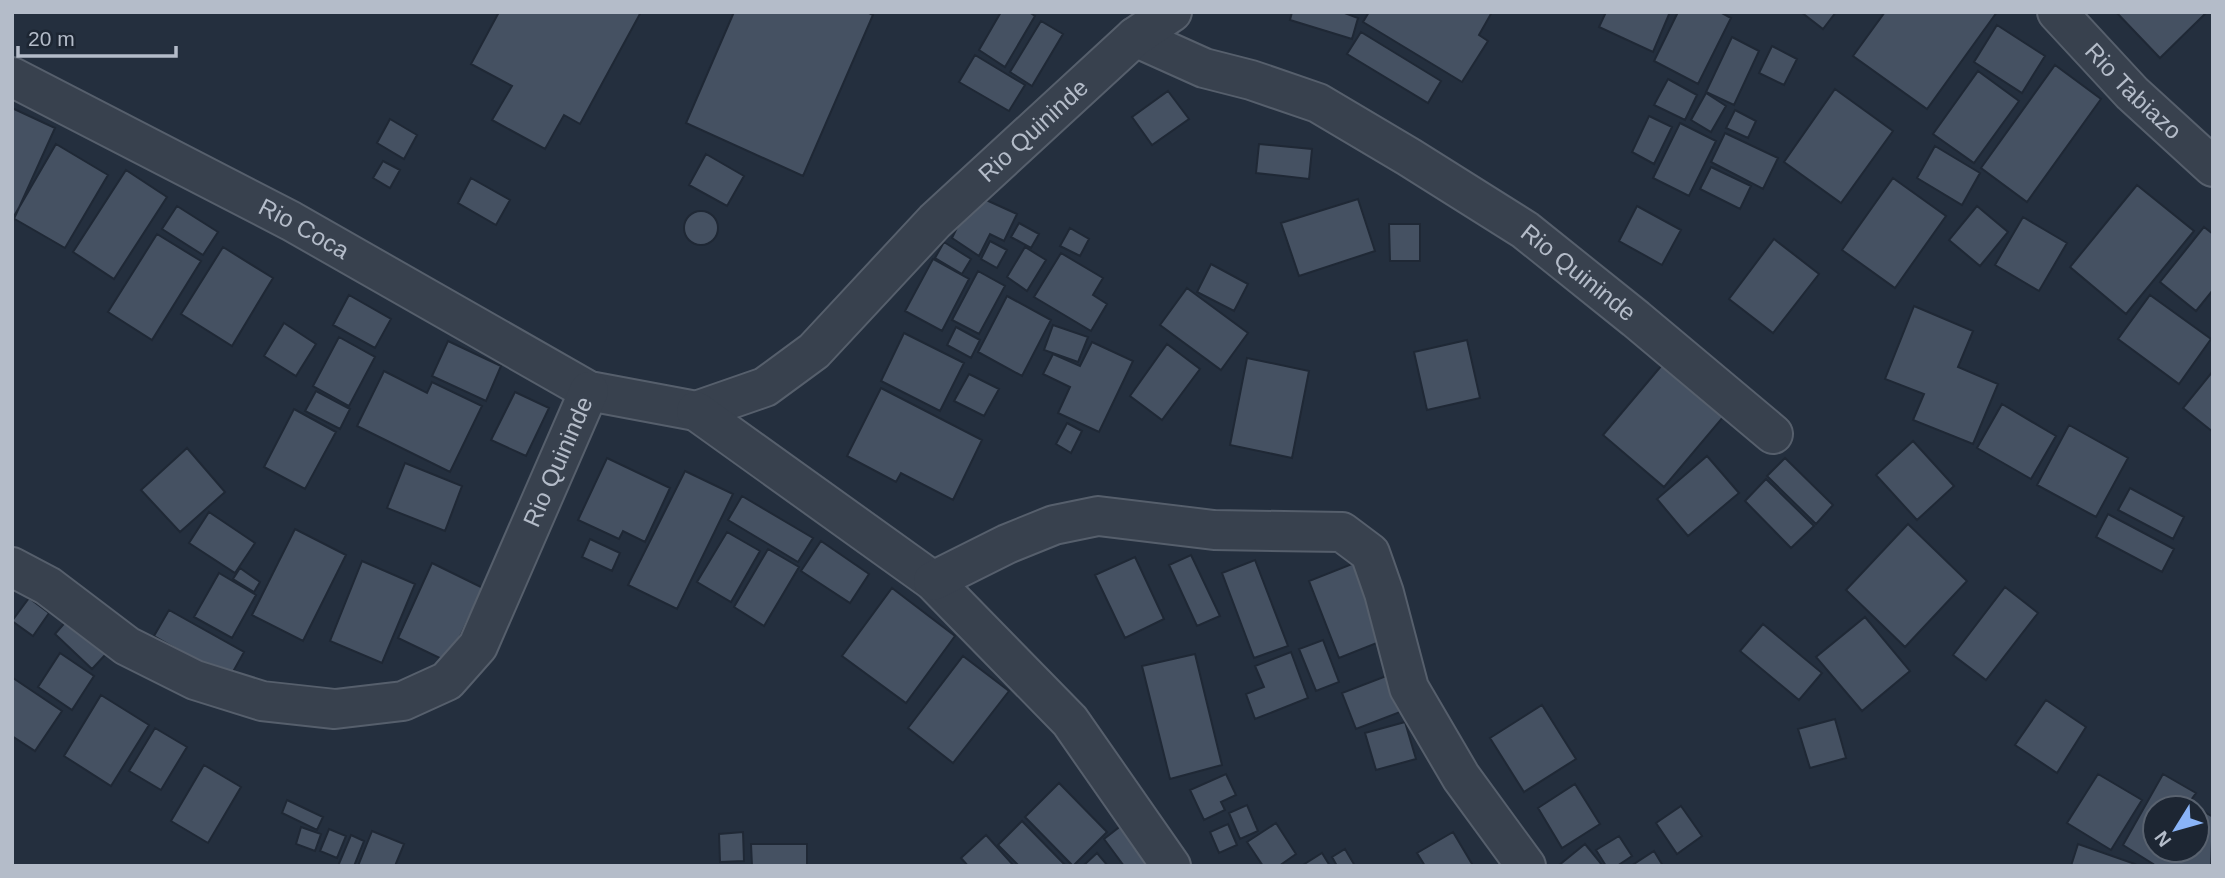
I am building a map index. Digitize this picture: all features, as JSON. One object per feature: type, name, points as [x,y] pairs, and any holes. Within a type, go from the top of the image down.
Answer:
[{"type":"street","name":"Rio Quininde","points":[[12,567],[48,586],[127,646],[195,680],[262,701],[335,709],[403,701],[447,681],[478,646],[589,391],[696,411],[765,387],[814,351],[935,221],[1135,37],[1172,12]]},
{"type":"street","name":"Rio Tabiazo","points":[[2057,12],[2133,93],[2213,167]]},
{"type":"street","name":"Rio Quininde","points":[[1135,37],[1204,68],[1251,80],[1318,103],[1409,157],[1525,230],[1773,434]]},
{"type":"street","name":"Rio Coca","points":[[12,77],[291,221],[589,391]]},
{"type":"street","points":[[696,411],[933,581],[1070,721],[1171,866]]},
{"type":"street","points":[[933,581],[1007,544],[1054,525],[1098,516],[1214,530],[1342,532],[1370,553],[1384,593],[1409,688],[1461,777],[1526,866]]},
{"type":"building","points":[[499,12],[641,12],[580,124],[564,115],[545,149],[492,120],[512,86],[471,64]]},
{"type":"building","points":[[734,12],[867,12],[873,15],[803,176],[686,123]]},
{"type":"building","points":[[1001,12],[1029,12],[1035,16],[1005,67],[979,50]]},
{"type":"building","points":[[1292,12],[1342,12],[1358,18],[1352,39],[1290,20]]},
{"type":"building","points":[[1369,12],[1492,12],[1479,35],[1488,41],[1462,82],[1363,22]]},
{"type":"building","points":[[1606,12],[1670,12],[1653,52],[1599,27]]},
{"type":"building","points":[[1678,12],[1720,12],[1731,18],[1698,84],[1654,61]]},
{"type":"building","points":[[1801,12],[1836,12],[1823,29]]},
{"type":"building","points":[[1885,12],[1997,12],[1927,109],[1853,56]]},
{"type":"building","points":[[2116,12],[2207,12],[2160,58]]},
{"type":"building","points":[[1041,21],[1063,34],[1032,86],[1010,72]]},
{"type":"building","points":[[1997,25],[2045,56],[2022,93],[1974,62]]},
{"type":"building","points":[[1361,32],[1441,81],[1428,103],[1347,54]]},
{"type":"building","points":[[1732,37],[1759,51],[1734,105],[1706,92]]},
{"type":"building","points":[[1772,46],[1797,59],[1784,85],[1759,73]]},
{"type":"building","points":[[975,55],[1025,85],[1009,111],[959,82]]},
{"type":"building","points":[[2055,65],[2101,99],[2027,202],[1981,168]]},
{"type":"building","points":[[1978,71],[2019,101],[1974,163],[1933,134]]},
{"type":"building","points":[[1668,79],[1697,95],[1685,120],[1654,105]]},
{"type":"building","points":[[1835,89],[1893,131],[1841,203],[1784,162]]},
{"type":"building","points":[[1168,91],[1189,119],[1152,145],[1132,117]]},
{"type":"building","points":[[1706,93],[1726,106],[1711,132],[1691,120]]},
{"type":"building","points":[[12,108],[55,128],[13,221],[12,221]]},
{"type":"building","points":[[1735,110],[1756,121],[1748,138],[1726,128]]},
{"type":"building","points":[[1649,116],[1672,127],[1654,164],[1632,152]]},
{"type":"building","points":[[390,119],[417,135],[404,159],[377,143]]},
{"type":"building","points":[[1680,123],[1716,141],[1689,196],[1653,178]]},
{"type":"building","points":[[1725,133],[1778,158],[1763,189],[1711,162]]},
{"type":"building","points":[[56,144],[108,175],[65,248],[13,218]]},
{"type":"building","points":[[1259,144],[1312,149],[1309,179],[1256,173]]},
{"type":"building","points":[[1935,146],[1980,173],[1962,205],[1917,178]]},
{"type":"building","points":[[706,154],[744,176],[727,206],[689,185]]},
{"type":"building","points":[[383,161],[400,170],[390,188],[373,178]]},
{"type":"building","points":[[1711,167],[1751,186],[1740,209],[1700,189]]},
{"type":"building","points":[[126,170],[167,197],[114,279],[73,252]]},
{"type":"building","points":[[471,178],[510,200],[496,225],[458,203]]},
{"type":"building","points":[[1893,178],[1946,216],[1895,288],[1842,250]]},
{"type":"building","points":[[2137,185],[2194,231],[2126,314],[2070,267]]},
{"type":"building","points":[[973,194],[1017,214],[1004,241],[990,234],[979,256],[952,238]]},
{"type":"building","points":[[1358,199],[1375,251],[1299,276],[1281,223]]},
{"type":"building","points":[[177,206],[218,232],[203,255],[162,229]]},
{"type":"building","points":[[1637,206],[1681,230],[1662,265],[1619,241]]},
{"type":"building","points":[[1977,206],[2008,232],[1980,266],[1949,240]]},
{"type":"building","points":[[701,211],[713,216],[718,228],[713,240],[701,245],[689,240],[684,228],[689,216]]},
{"type":"building","points":[[2023,217],[2067,243],[2039,291],[1995,265]]},
{"type":"building","points":[[1019,223],[1039,234],[1031,248],[1011,237]]},
{"type":"building","points":[[1389,224],[1420,224],[1420,261],[1390,261]]},
{"type":"building","points":[[2204,227],[2213,234],[2213,290],[2196,311],[2160,282]]},
{"type":"building","points":[[1070,228],[1089,239],[1080,256],[1060,246]]},
{"type":"building","points":[[157,234],[201,261],[152,340],[108,312]]},
{"type":"building","points":[[1774,239],[1819,274],[1773,333],[1729,299]]},
{"type":"building","points":[[990,241],[1007,250],[997,268],[981,259]]},
{"type":"building","points":[[944,242],[971,259],[962,274],[935,258]]},
{"type":"building","points":[[223,247],[273,278],[232,346],[181,314]]},
{"type":"building","points":[[1025,247],[1046,260],[1027,291],[1007,277]]},
{"type":"building","points":[[1061,253],[1103,278],[1093,295],[1107,304],[1091,331],[1034,297]]},
{"type":"building","points":[[933,259],[969,279],[942,331],[905,311]]},
{"type":"building","points":[[1211,264],[1248,284],[1234,311],[1197,292]]},
{"type":"building","points":[[978,271],[1005,286],[979,334],[952,320]]},
{"type":"building","points":[[1187,288],[1248,333],[1221,370],[1160,325]]},
{"type":"building","points":[[349,295],[391,319],[375,348],[333,325]]},
{"type":"building","points":[[2150,295],[2211,339],[2179,384],[2118,339]]},
{"type":"building","points":[[1007,296],[1051,320],[1022,376],[978,352]]},
{"type":"building","points":[[1914,306],[1973,331],[1958,367],[1998,384],[1973,444],[1913,420],[1924,394],[1885,379]]},
{"type":"building","points":[[284,323],[316,344],[296,376],[264,356]]},
{"type":"building","points":[[1053,325],[1088,337],[1078,362],[1044,350]]},
{"type":"building","points":[[956,327],[980,340],[971,358],[947,345]]},
{"type":"building","points":[[904,333],[964,363],[940,411],[881,381]]},
{"type":"building","points":[[339,337],[375,357],[349,406],[313,386]]},
{"type":"building","points":[[1467,340],[1480,398],[1427,410],[1414,352]]},
{"type":"building","points":[[448,341],[501,366],[486,401],[432,376]]},
{"type":"building","points":[[1092,342],[1133,361],[1099,432],[1058,413],[1070,387],[1043,374],[1053,354],[1080,366]]},
{"type":"building","points":[[1167,344],[1200,369],[1162,420],[1130,396]]},
{"type":"building","points":[[1247,358],[1309,371],[1292,458],[1230,445]]},
{"type":"building","points":[[1662,365],[1724,416],[1664,487],[1603,435]]},
{"type":"building","points":[[384,371],[427,393],[432,382],[482,406],[450,472],[357,426]]},
{"type":"building","points":[[2213,371],[2213,432],[2183,408]]},
{"type":"building","points":[[969,374],[999,389],[984,416],[954,401]]},
{"type":"building","points":[[881,388],[982,440],[953,500],[901,473],[896,482],[847,456]]},
{"type":"building","points":[[316,391],[350,409],[340,429],[305,411]]},
{"type":"building","points":[[515,392],[549,408],[526,456],[491,440]]},
{"type":"building","points":[[2002,404],[2056,436],[2031,479],[1977,448]]},
{"type":"building","points":[[294,409],[336,432],[305,489],[264,467]]},
{"type":"building","points":[[1067,423],[1082,431],[1071,453],[1056,444]]},
{"type":"building","points":[[2069,425],[2128,458],[2096,517],[2037,485]]},
{"type":"building","points":[[1913,441],[1954,486],[1917,520],[1876,475]]},
{"type":"building","points":[[187,448],[225,492],[180,532],[141,490]]},
{"type":"building","points":[[1707,456],[1739,493],[1688,536],[1657,499]]},
{"type":"building","points":[[607,458],[670,488],[645,542],[623,531],[619,539],[578,520]]},
{"type":"building","points":[[1785,458],[1833,505],[1816,524],[1767,476]]},
{"type":"building","points":[[405,463],[462,486],[445,531],[387,508]]},
{"type":"building","points":[[685,471],[733,494],[677,609],[628,585]]},
{"type":"building","points":[[1766,479],[1814,526],[1791,548],[1745,501]]},
{"type":"building","points":[[2130,488],[2184,517],[2173,539],[2118,510]]},
{"type":"building","points":[[742,496],[813,538],[798,562],[728,520]]},
{"type":"building","points":[[209,512],[255,543],[235,573],[189,543]]},
{"type":"building","points":[[2108,514],[2174,549],[2162,572],[2096,537]]},
{"type":"building","points":[[1908,524],[1967,581],[1905,647],[1846,590]]},
{"type":"building","points":[[295,529],[346,555],[303,641],[252,615]]},
{"type":"building","points":[[727,532],[760,551],[731,602],[697,582]]},
{"type":"building","points":[[590,539],[620,553],[612,571],[582,557]]},
{"type":"building","points":[[821,541],[869,574],[850,603],[801,571]]},
{"type":"building","points":[[768,549],[799,567],[764,626],[734,607]]},
{"type":"building","points":[[1191,555],[1220,616],[1197,626],[1169,565]]},
{"type":"building","points":[[1135,557],[1164,619],[1125,638],[1095,575]]},
{"type":"building","points":[[1255,560],[1288,646],[1254,658],[1222,573]]},
{"type":"building","points":[[362,561],[415,584],[382,663],[330,641]]},
{"type":"building","points":[[1357,562],[1387,639],[1339,658],[1309,581]]},
{"type":"building","points":[[432,563],[483,588],[448,662],[398,638]]},
{"type":"building","points":[[240,568],[260,582],[254,592],[233,579]]},
{"type":"building","points":[[219,573],[256,595],[232,638],[194,617]]},
{"type":"building","points":[[2005,587],[2038,613],[1986,680],[1953,655]]},
{"type":"building","points":[[892,588],[955,636],[906,703],[842,656]]},
{"type":"building","points":[[29,598],[49,613],[33,636],[12,621]]},
{"type":"building","points":[[169,610],[244,652],[229,679],[154,636]]},
{"type":"building","points":[[1865,617],[1910,671],[1862,711],[1816,657]]},
{"type":"building","points":[[68,619],[106,654],[92,669],[55,634]]},
{"type":"building","points":[[1763,624],[1822,673],[1799,700],[1740,651]]},
{"type":"building","points":[[1323,640],[1339,682],[1316,691],[1299,649]]},
{"type":"building","points":[[1291,652],[1308,698],[1255,719],[1246,694],[1264,687],[1255,666]]},
{"type":"building","points":[[60,653],[94,676],[72,710],[38,687]]},
{"type":"building","points":[[1195,654],[1222,765],[1170,779],[1142,666]]},
{"type":"building","points":[[963,656],[1009,691],[953,763],[908,728]]},
{"type":"building","points":[[1394,673],[1408,709],[1356,729],[1342,693]]},
{"type":"building","points":[[13,678],[62,711],[35,751],[12,736]]},
{"type":"building","points":[[101,695],[149,725],[111,786],[64,756]]},
{"type":"building","points":[[2046,700],[2086,727],[2057,773],[2015,745]]},
{"type":"building","points":[[1542,705],[1576,759],[1524,792],[1490,738]]},
{"type":"building","points":[[1835,719],[1846,758],[1810,768],[1798,729]]},
{"type":"building","points":[[1405,722],[1416,759],[1376,770],[1365,733]]},
{"type":"building","points":[[155,728],[187,747],[161,790],[129,771]]},
{"type":"building","points":[[204,765],[241,787],[208,843],[171,821]]},
{"type":"building","points":[[1226,774],[1236,795],[1221,802],[1225,810],[1204,820],[1190,790]]},
{"type":"building","points":[[2098,774],[2141,799],[2111,850],[2067,823]]},
{"type":"building","points":[[2163,774],[2195,794],[2152,794]]},
{"type":"building","points":[[1059,783],[1107,832],[1073,866],[1025,817]]},
{"type":"building","points":[[1575,784],[1600,824],[1562,848],[1538,808]]},
{"type":"building","points":[[287,800],[323,817],[317,830],[282,813]]},
{"type":"building","points":[[1247,805],[1258,831],[1240,839],[1229,813]]},
{"type":"building","points":[[1681,806],[1702,836],[1677,854],[1656,823]]},
{"type":"building","points":[[2141,813],[2141,856],[2123,845]]},
{"type":"building","points":[[2211,816],[2213,817],[2211,866],[2151,866],[2211,864]]},
{"type":"building","points":[[1022,821],[1064,866],[1019,866],[998,845]]},
{"type":"building","points":[[1276,823],[1296,854],[1279,866],[1263,866],[1247,842]]},
{"type":"building","points":[[1228,824],[1237,845],[1219,853],[1210,832]]},
{"type":"building","points":[[1122,825],[1152,866],[1124,866],[1104,839]]},
{"type":"building","points":[[301,827],[321,834],[315,851],[296,844]]},
{"type":"building","points":[[329,829],[346,836],[337,858],[320,851]]},
{"type":"building","points":[[372,831],[404,844],[395,866],[358,866]]},
{"type":"building","points":[[743,832],[744,861],[720,862],[719,834]]},
{"type":"building","points":[[1453,832],[1472,864],[1425,866],[1417,853]]},
{"type":"building","points":[[351,835],[364,841],[354,866],[338,866]]},
{"type":"building","points":[[986,835],[1014,866],[968,866],[961,858]]},
{"type":"building","points":[[1619,836],[1632,856],[1617,866],[1606,866],[1596,850]]},
{"type":"building","points":[[751,844],[807,844],[807,866],[752,866]]},
{"type":"building","points":[[1585,844],[1603,866],[1558,866]]},
{"type":"building","points":[[2078,844],[2135,864],[2071,866]]},
{"type":"building","points":[[1345,849],[1355,866],[1337,866],[1332,857]]},
{"type":"building","points":[[1654,851],[1663,866],[1631,866]]},
{"type":"building","points":[[1097,853],[1108,866],[1083,866]]},
{"type":"building","points":[[1322,853],[1330,866],[1303,866],[1303,865]]}]
